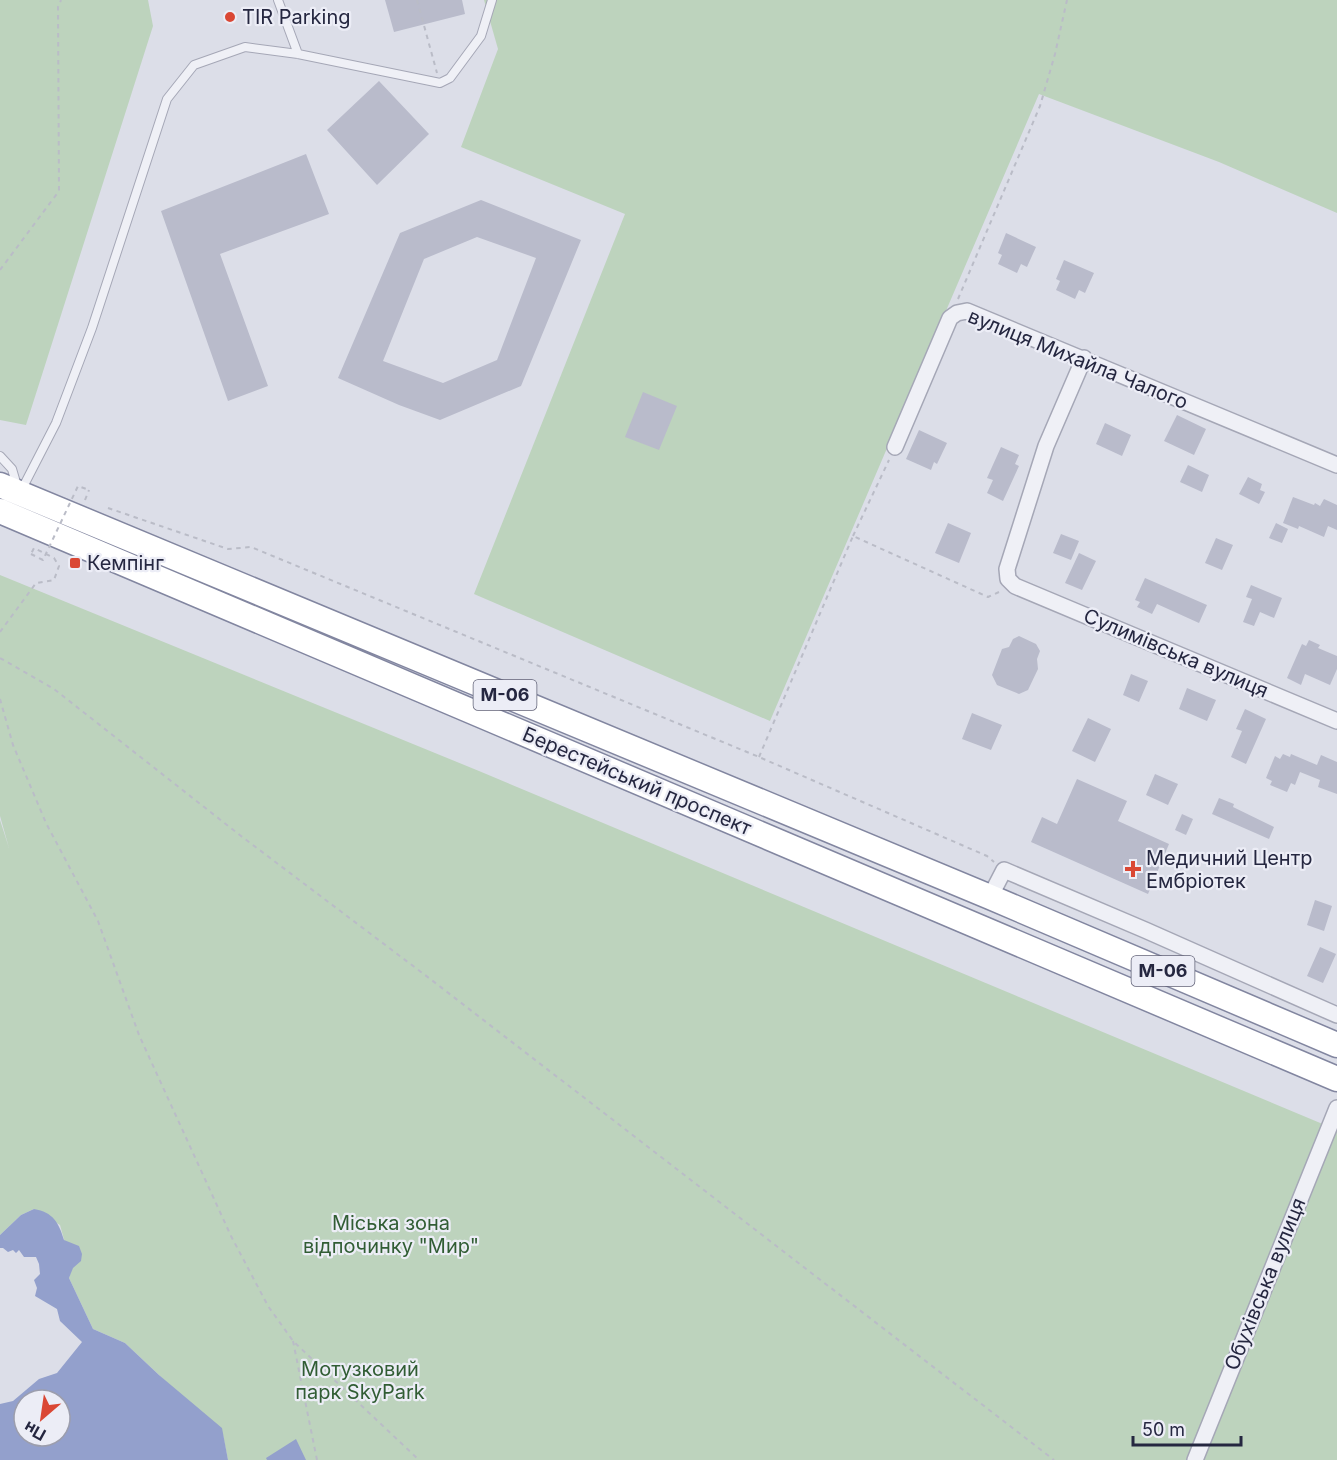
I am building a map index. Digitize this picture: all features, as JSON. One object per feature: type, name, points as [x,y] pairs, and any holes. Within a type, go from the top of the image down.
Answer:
[{"type":"highway","name":"Берестейський проспект","points":[[10,489],[990,897]]},
{"type":"highway","name":"Берестейський проспект","points":[[0,511],[1337,1079]]},
{"type":"highway","name":"М-06","points":[[990,897],[1337,1045]]},
{"type":"street","name":"вулиця Михайла Чалого","points":[[895,447],[950,318],[957,313],[967,311],[1337,465]]},
{"type":"street","points":[[1015,586],[1008,579],[1006,569],[1046,446],[1084,358]]},
{"type":"street","name":"Сулимівська вулиця","points":[[1015,586],[1337,721]]},
{"type":"street","points":[[990,897],[1004,870],[1337,1015]]},
{"type":"street","name":"Обухівська вулиця","points":[[1195,1460],[1337,1108]]},
{"type":"lane","points":[[278,0],[298,54]]},
{"type":"lane","points":[[10,489],[56,423],[92,328],[167,99],[194,65],[245,47],[298,54],[440,83],[450,78],[481,36],[492,0]]},
{"type":"lane","points":[[0,456],[12,469],[10,489]]},
{"type":"path","points":[[0,270],[59,191],[58,7],[61,0]]},
{"type":"path","points":[[417,0],[440,83]]},
{"type":"path","points":[[950,318],[1040,106],[1067,0]]},
{"type":"path","points":[[759,757],[853,536],[895,447]]},
{"type":"path","points":[[0,632],[36,583],[54,580],[59,566],[54,558],[34,548],[31,554],[43,560],[78,486],[89,490],[85,500]]},
{"type":"path","points":[[107,507],[228,549],[251,547],[759,757],[987,856],[1004,870]]},
{"type":"path","points":[[853,536],[988,597],[1015,586]]},
{"type":"path","points":[[0,658],[54,689],[241,836],[1054,1460]]},
{"type":"path","points":[[0,699],[13,745],[46,823],[98,921],[140,1035],[231,1236],[268,1306],[293,1341],[419,1460]]},
{"type":"path","points":[[293,1341],[317,1460]]},
{"type":"green space","points":[[0,0],[148,0],[153,26],[26,425],[0,420]]},
{"type":"green space","points":[[484,0],[1337,0],[1337,213],[1219,162],[1039,94],[770,721],[474,594],[625,214],[461,147],[498,49]]},
{"type":"green space","points":[[0,575],[479,771],[1337,1130],[1337,1460],[228,1460],[223,1435],[125,1343],[93,1329],[69,1278],[72,1268],[60,1225],[34,1209],[21,1215],[0,1235],[0,820],[9,848],[0,816]]},
{"type":"water","points":[[34,1209],[51,1216],[60,1228],[64,1240],[79,1246],[82,1254],[81,1261],[73,1268],[69,1278],[93,1329],[125,1343],[222,1428],[228,1460],[0,1460],[0,1404],[12,1401],[12,1448],[72,1448],[72,1388],[28,1388],[39,1379],[57,1373],[82,1342],[60,1321],[57,1309],[35,1296],[37,1288],[34,1280],[40,1274],[36,1257],[24,1257],[19,1250],[16,1253],[13,1250],[8,1252],[0,1248],[0,1235],[21,1215]]},
{"type":"water","points":[[296,1439],[306,1460],[267,1460],[266,1458]]},
{"type":"building","points":[[385,0],[462,0],[465,14],[394,32]]},
{"type":"building","points":[[379,81],[429,134],[377,185],[327,130]]},
{"type":"building","points":[[306,154],[329,214],[220,254],[268,386],[228,401],[161,211]]},
{"type":"building","points":[[481,200],[581,240],[521,386],[440,420],[338,378],[400,233]],"holes":[[[477,237],[536,258],[497,360],[443,383],[383,361],[424,259]]]},
{"type":"building","points":[[1006,233],[1036,247],[1027,267],[1021,264],[1017,273],[998,264],[1002,255],[998,253]]},
{"type":"building","points":[[1064,260],[1094,273],[1085,293],[1079,290],[1075,299],[1056,290],[1060,281],[1056,279]]},
{"type":"building","points":[[643,392],[677,406],[659,450],[625,437]]},
{"type":"building","points":[[1177,415],[1206,429],[1194,455],[1164,441]]},
{"type":"building","points":[[1105,423],[1131,435],[1122,456],[1096,444]]},
{"type":"building","points":[[919,430],[947,443],[937,464],[934,462],[931,470],[906,459]]},
{"type":"building","points":[[1001,447],[1019,455],[1015,464],[1019,466],[1003,501],[987,493],[993,480],[987,478]]},
{"type":"building","points":[[1188,465],[1209,475],[1202,492],[1180,482]]},
{"type":"building","points":[[1248,477],[1262,484],[1260,490],[1265,492],[1259,504],[1239,494]]},
{"type":"building","points":[[1293,497],[1314,505],[1315,503],[1320,506],[1324,499],[1337,505],[1337,530],[1328,526],[1324,537],[1299,526],[1298,529],[1283,523]]},
{"type":"building","points":[[948,523],[971,533],[959,563],[935,553]]},
{"type":"building","points":[[1276,523],[1288,529],[1282,543],[1269,538]]},
{"type":"building","points":[[1061,534],[1079,541],[1071,560],[1053,553]]},
{"type":"building","points":[[1216,538],[1233,545],[1222,570],[1205,563]]},
{"type":"building","points":[[1079,553],[1096,561],[1082,590],[1065,583]]},
{"type":"building","points":[[1145,578],[1207,605],[1199,623],[1157,604],[1152,614],[1137,607],[1140,602],[1135,600]]},
{"type":"building","points":[[1251,585],[1282,598],[1274,618],[1260,612],[1254,626],[1243,622],[1252,599],[1246,597]]},
{"type":"building","points":[[1019,636],[1036,644],[1040,651],[1037,659],[1038,669],[1028,690],[1019,694],[997,685],[992,675],[1002,649],[1009,647],[1013,639]]},
{"type":"building","points":[[1309,640],[1320,645],[1318,648],[1337,656],[1337,669],[1330,685],[1305,674],[1301,685],[1287,678],[1302,644],[1306,646]]},
{"type":"building","points":[[1131,674],[1148,681],[1139,702],[1123,695]]},
{"type":"building","points":[[1187,688],[1216,700],[1207,721],[1179,709]]},
{"type":"building","points":[[1245,709],[1266,719],[1246,764],[1231,757],[1242,731],[1236,729]]},
{"type":"building","points":[[972,713],[1002,725],[991,750],[962,739]]},
{"type":"building","points":[[1088,718],[1111,729],[1095,762],[1072,751]]},
{"type":"building","points":[[1283,754],[1290,757],[1291,754],[1317,765],[1321,755],[1337,762],[1337,794],[1318,787],[1320,780],[1300,772],[1295,785],[1291,783],[1287,792],[1270,785],[1272,781],[1266,778],[1275,756],[1280,759]]},
{"type":"building","points":[[1155,774],[1178,784],[1168,805],[1146,795]]},
{"type":"building","points":[[1077,779],[1127,801],[1118,821],[1169,844],[1148,894],[1031,842],[1042,817],[1057,824]]},
{"type":"building","points":[[1219,798],[1274,827],[1269,839],[1212,814]]},
{"type":"building","points":[[1182,814],[1193,819],[1186,835],[1175,830]]},
{"type":"building","points":[[1315,900],[1332,906],[1324,931],[1307,925]]},
{"type":"building","points":[[1320,947],[1336,954],[1323,983],[1307,976]]},
{"type":"place","name":"TIR Parking","points":[[230,17]]},
{"type":"place","name":"Кемпінг","points":[[75,563]]},
{"type":"place","name":"Медичний Центр Ембріотек","points":[[1133,869]]},
{"type":"park label","name":"Міська зона відпочинку \"Мир\"","points":[[391,1234]]},
{"type":"park label","name":"Мотузковий парк SkyPark","points":[[360,1380]]}]
